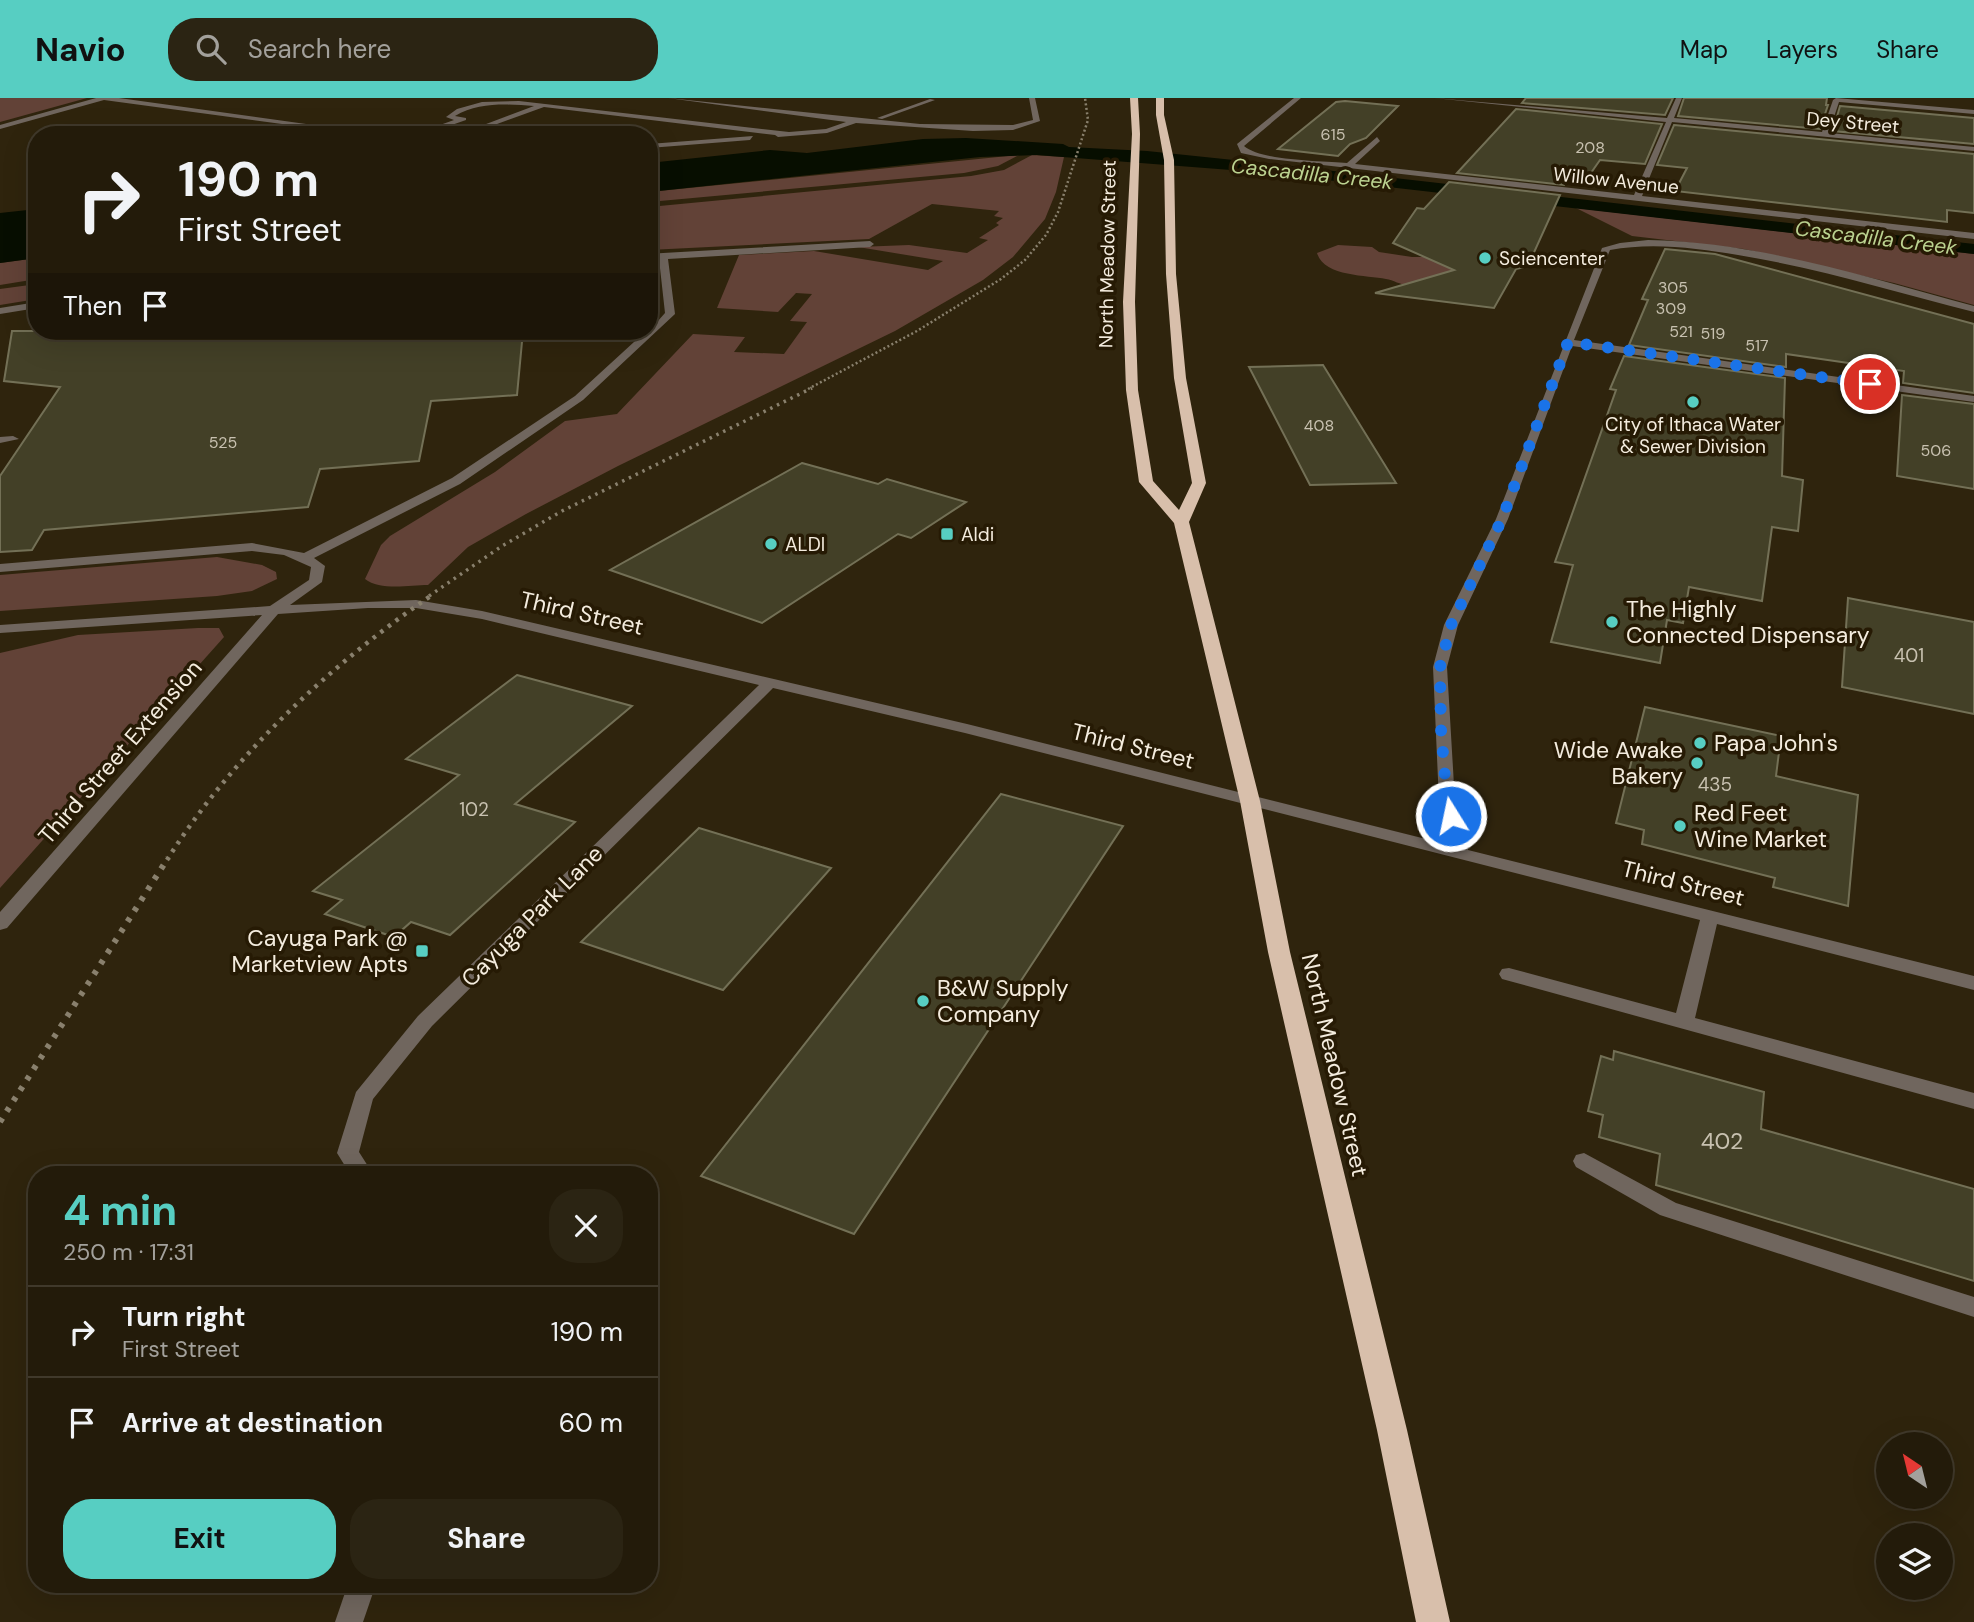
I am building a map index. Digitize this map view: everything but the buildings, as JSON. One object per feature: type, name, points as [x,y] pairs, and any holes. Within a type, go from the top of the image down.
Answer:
[{"type":"highway","name":"North Meadow Street","points":[[1135,98],[1136,140],[1129,302],[1132,390],[1146,482],[1181,523],[1250,801],[1279,952],[1392,1430],[1433,1622]]},
{"type":"highway","points":[[1160,98],[1160,115],[1167,140],[1171,274],[1180,378],[1199,483],[1181,523]]},
{"type":"street","points":[[0,127],[103,98],[314,126]]},
{"type":"street","points":[[671,98],[961,130],[1008,130],[1037,121],[1032,98]]},
{"type":"street","name":"Willow Avenue","points":[[1298,98],[1240,146],[1255,154],[1349,166],[1974,236]]},
{"type":"street","name":"Dey Street","points":[[1437,98],[1974,149]]},
{"type":"street","points":[[1637,198],[1679,98]]},
{"type":"street","points":[[443,126],[519,99],[543,105],[788,134]]},
{"type":"street","points":[[874,121],[932,100]]},
{"type":"street","points":[[1826,135],[1836,100],[1970,112],[1974,104]]},
{"type":"street","points":[[485,126],[543,105]]},
{"type":"street","points":[[658,145],[827,131],[859,119]]},
{"type":"street","points":[[1349,166],[1377,139]]},
{"type":"street","points":[[1460,852],[1447,802],[1440,667],[1451,625],[1502,519],[1606,248],[1638,242],[1681,244],[1737,252],[1876,282],[1974,309]]},
{"type":"street","points":[[658,256],[870,244]]},
{"type":"street","points":[[658,325],[670,314],[663,256]]},
{"type":"street","points":[[0,311],[28,306]]},
{"type":"street","points":[[0,568],[252,547],[280,550],[306,557],[456,481],[579,398],[642,340]]},
{"type":"street","points":[[1568,342],[1974,398]]},
{"type":"street","points":[[0,440],[13,439]]},
{"type":"street","name":"Third Street Extension","points":[[0,924],[274,610],[315,582],[318,566],[306,557]]},
{"type":"street","name":"Third Street","points":[[0,629],[368,604],[416,604],[520,623],[769,683],[1387,837],[1460,852],[1974,983]]},
{"type":"street","name":"Cayuga Park Lane","points":[[357,1166],[348,1153],[363,1097],[425,1021],[769,683]]},
{"type":"street","points":[[1684,1022],[1710,916]]},
{"type":"street","points":[[1509,974],[1974,1101]]},
{"type":"street","points":[[1584,1161],[1668,1209],[1974,1307]]},
{"type":"street","points":[[349,1622],[359,1593]]},
{"type":"shaded area","points":[[0,98],[87,98],[0,122]]},
{"type":"shaded area","points":[[1019,155],[998,166],[964,173],[658,201],[658,191]]},
{"type":"shaded area","points":[[1032,155],[1064,157],[1056,192],[1045,219],[1013,257],[983,280],[895,331],[618,466],[526,514],[468,547],[428,585],[387,586],[365,579],[381,545],[390,536],[495,472],[565,421],[617,414],[693,334],[745,337],[734,352],[784,354],[807,322],[790,321],[812,294],[796,293],[778,312],[717,308],[739,255],[814,251],[928,270],[943,261],[858,247],[909,245],[967,253],[988,240],[979,238],[999,225],[996,223],[1003,218],[994,216],[999,211],[932,204],[869,239],[658,250],[658,206],[971,176],[1004,170]]},
{"type":"shaded area","points":[[1576,208],[1974,254],[1974,305],[1894,283],[1744,249],[1632,236]]},
{"type":"shaded area","points":[[1338,245],[1372,247],[1379,252],[1412,257],[1437,257],[1460,269],[1407,285],[1386,279],[1347,274],[1328,267],[1317,253]]},
{"type":"shaded area","points":[[28,259],[28,280],[0,285],[0,263]]},
{"type":"shaded area","points":[[28,285],[28,300],[0,305],[0,289]]},
{"type":"shaded area","points":[[217,557],[262,565],[276,572],[277,579],[252,591],[217,596],[0,611],[0,575]]},
{"type":"shaded area","points":[[219,628],[224,637],[0,888],[0,653],[78,635]]},
{"type":"water","name":"Cascadilla Creek","points":[[966,138],[1063,144],[1069,147],[1147,151],[1272,164],[1974,244],[1974,254],[1257,172],[1037,155],[980,157],[658,191],[658,162],[770,150],[807,153],[923,139]]},
{"type":"water","points":[[28,210],[28,259],[0,263],[0,213]]},
{"type":"railway","points":[[808,389],[917,331],[1001,279],[1025,260],[1046,235],[1058,212],[1088,120],[1085,98]]},
{"type":"railway","points":[[429,596],[502,546],[562,511],[812,388]]},
{"type":"railway","points":[[167,860],[222,784],[286,714],[357,651],[432,595]]},
{"type":"railway","points":[[0,1122],[168,858]]},
{"type":"place","name":"Sciencenter","points":[[1485,258]]},
{"type":"place","name":"City of Ithaca Water & Sewer Division","points":[[1693,402]]},
{"type":"place","name":"Aldi","points":[[947,534]]},
{"type":"place","name":"ALDI","points":[[771,544]]},
{"type":"place","name":"The Highly Connected Dispensary","points":[[1612,622]]},
{"type":"place","name":"Papa John's","points":[[1700,743]]},
{"type":"place","name":"Wide Awake Bakery","points":[[1697,763]]},
{"type":"place","name":"Red Feet Wine Market","points":[[1680,826]]},
{"type":"place","name":"Cayuga Park @ Marketview Apts","points":[[422,951]]},
{"type":"place","name":"B&W Supply Company","points":[[923,1001]]},
{"type":"route","points":[[1451,816],[1447,802],[1441,729],[1440,667],[1461,599],[1502,519],[1568,342],[1870,384]]}]
